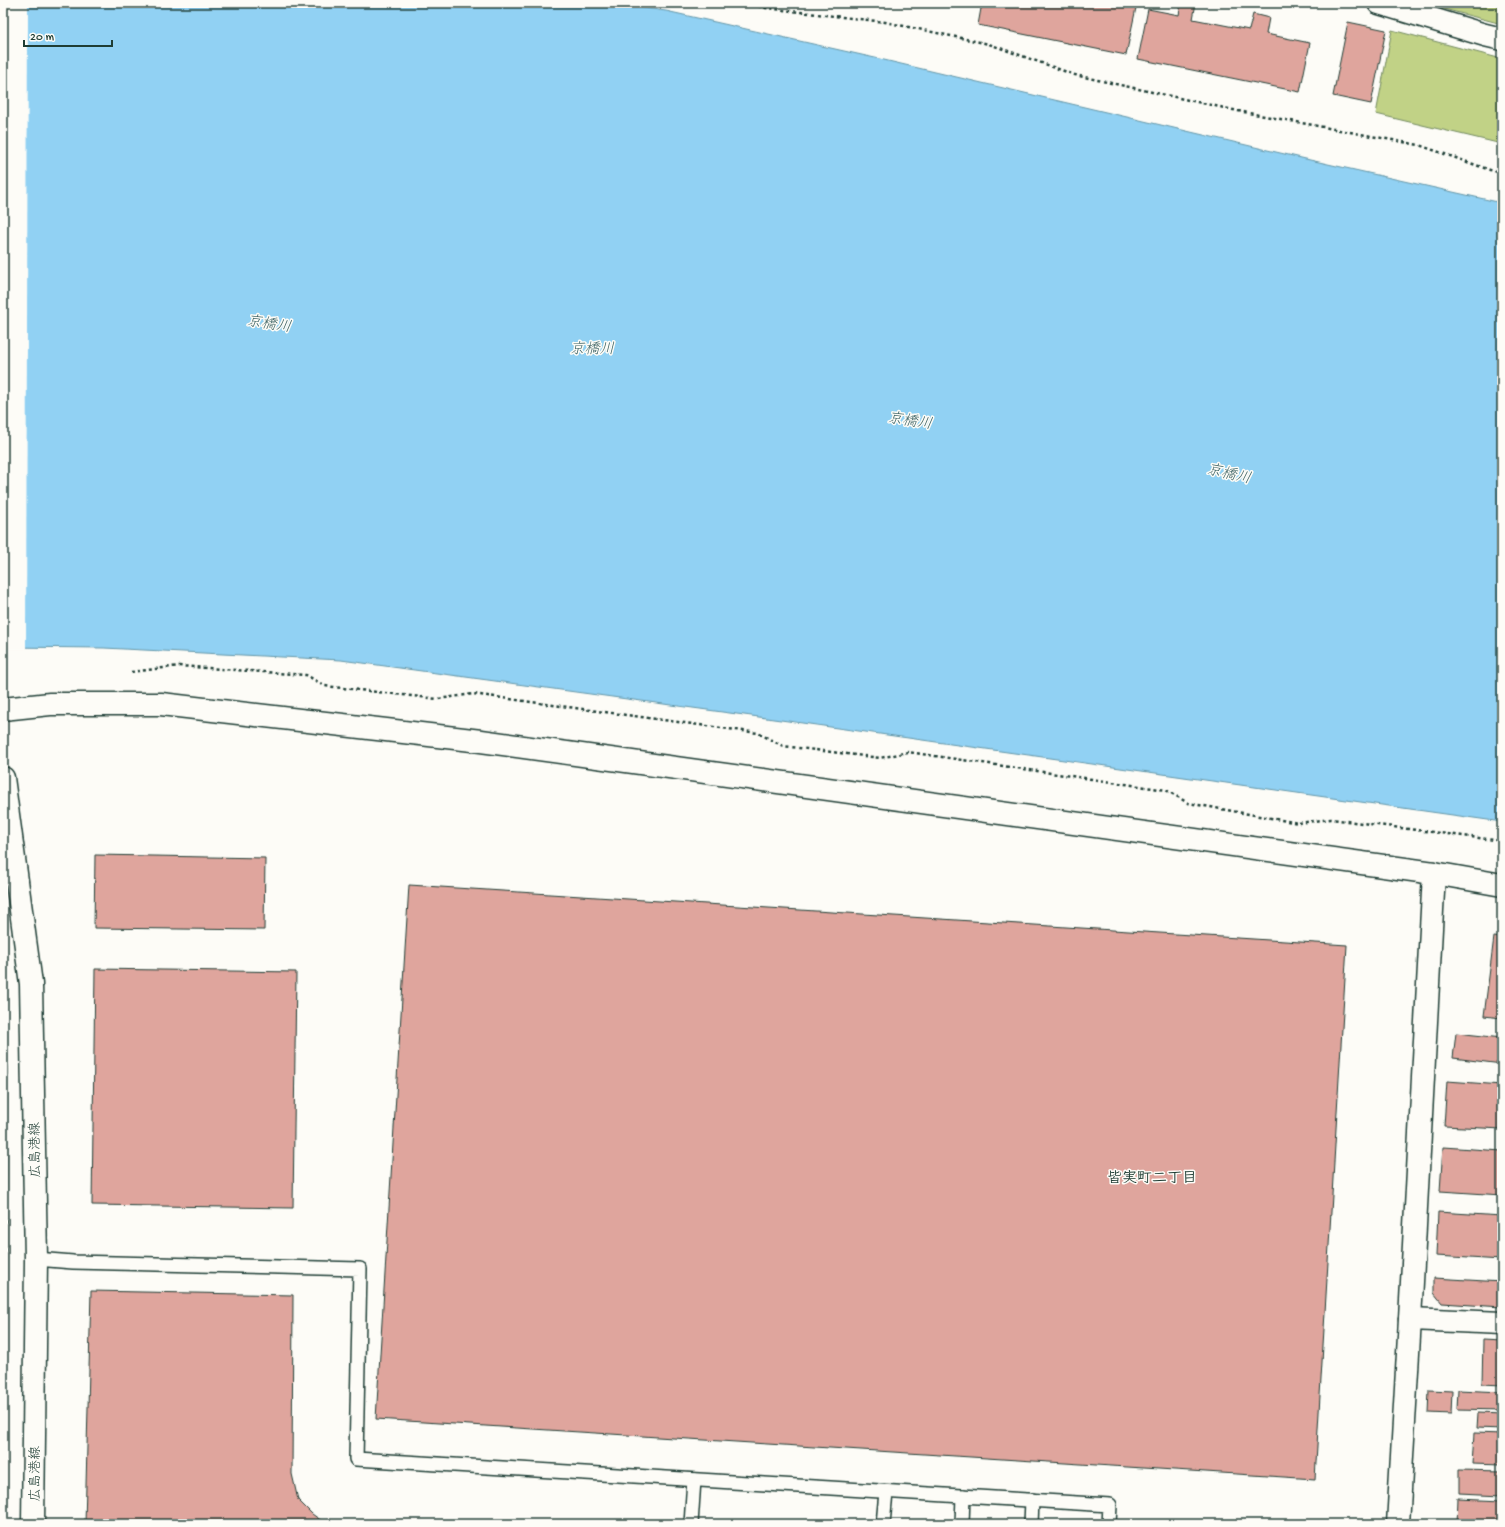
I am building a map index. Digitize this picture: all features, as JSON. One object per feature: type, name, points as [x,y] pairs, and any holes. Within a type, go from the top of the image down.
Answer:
[{"type":"street","points":[[1379,3],[1485,36],[1502,39]]},
{"type":"street","points":[[3,709],[50,704],[161,704],[497,743],[1434,873],[1502,885]]},
{"type":"street","name":"広島港線","points":[[3,778],[32,984],[36,1259],[33,1524]]},
{"type":"street","points":[[1398,1524],[1434,873]]},
{"type":"street","points":[[1410,1319],[1502,1323]]},
{"type":"lane","points":[[36,1259],[73,1262],[360,1269],[356,1459],[1110,1505],[1109,1524]]},
{"type":"lane","points":[[691,1524],[694,1480]]},
{"type":"lane","points":[[883,1524],[886,1492]]},
{"type":"lane","points":[[962,1524],[963,1496]]},
{"type":"lane","points":[[1031,1524],[1032,1500]]},
{"type":"path","points":[[747,3],[766,8],[885,22],[982,43],[1075,75],[1238,111],[1419,145],[1502,173]]},
{"type":"path","points":[[131,672],[179,666],[306,676],[325,686],[438,699],[473,694],[758,733],[783,746],[880,758],[908,752],[1166,790],[1188,803],[1298,822],[1331,819],[1502,841]]},
{"type":"green space","points":[[1421,3],[1502,3],[1502,24]]},
{"type":"green space","points":[[1392,30],[1502,59],[1502,144],[1376,114]]},
{"type":"water","name":"京橋川","points":[[3,3],[609,3],[666,11],[1502,203],[1502,822],[788,721],[341,660],[104,648],[3,647]]},
{"type":"pier","points":[[3,3],[28,3],[26,649],[3,649]]},
{"type":"building","points":[[982,3],[1137,3],[1126,55],[978,25]]},
{"type":"building","points":[[1181,3],[1196,3],[1193,19],[1249,30],[1253,14],[1269,18],[1266,34],[1310,43],[1300,92],[1138,59],[1148,9],[1179,15]]},
{"type":"building","points":[[1348,22],[1386,30],[1371,104],[1333,96]]},
{"type":"building","points":[[95,855],[265,858],[264,930],[94,928]]},
{"type":"building","points":[[409,885],[1347,945],[1315,1479],[376,1419]]},
{"type":"building","points":[[1494,937],[1502,938],[1502,1018],[1484,1016]]},
{"type":"building","points":[[95,969],[296,972],[293,1208],[92,1205]]},
{"type":"building","points":[[1456,1033],[1502,1038],[1502,1064],[1453,1058]]},
{"type":"building","points":[[1447,1081],[1502,1085],[1502,1129],[1444,1126]]},
{"type":"building","points":[[1443,1147],[1502,1151],[1502,1195],[1440,1191]]},
{"type":"building","points":[[1438,1212],[1502,1216],[1502,1260],[1436,1256]]},
{"type":"building","points":[[1434,1278],[1502,1282],[1502,1307],[1442,1303],[1434,1293]]},
{"type":"building","points":[[91,1291],[293,1295],[292,1474],[298,1500],[312,1514],[326,1524],[85,1524]]},
{"type":"building","points":[[1483,1340],[1502,1341],[1502,1385],[1482,1384]]},
{"type":"building","points":[[1429,1390],[1452,1391],[1451,1414],[1428,1413]]},
{"type":"building","points":[[1458,1390],[1502,1392],[1502,1410],[1457,1409]]},
{"type":"building","points":[[1478,1413],[1502,1414],[1502,1429],[1477,1428]]},
{"type":"building","points":[[1474,1433],[1502,1434],[1502,1465],[1472,1464]]},
{"type":"building","points":[[1459,1470],[1502,1471],[1502,1495],[1459,1493]]},
{"type":"building","points":[[1458,1498],[1502,1500],[1502,1524],[1457,1524]]},
{"type":"tram line","points":[[3,1006],[7,1069],[5,1524]]},
{"type":"district","name":"皆実町二丁目","points":[[1152,1177]]}]
